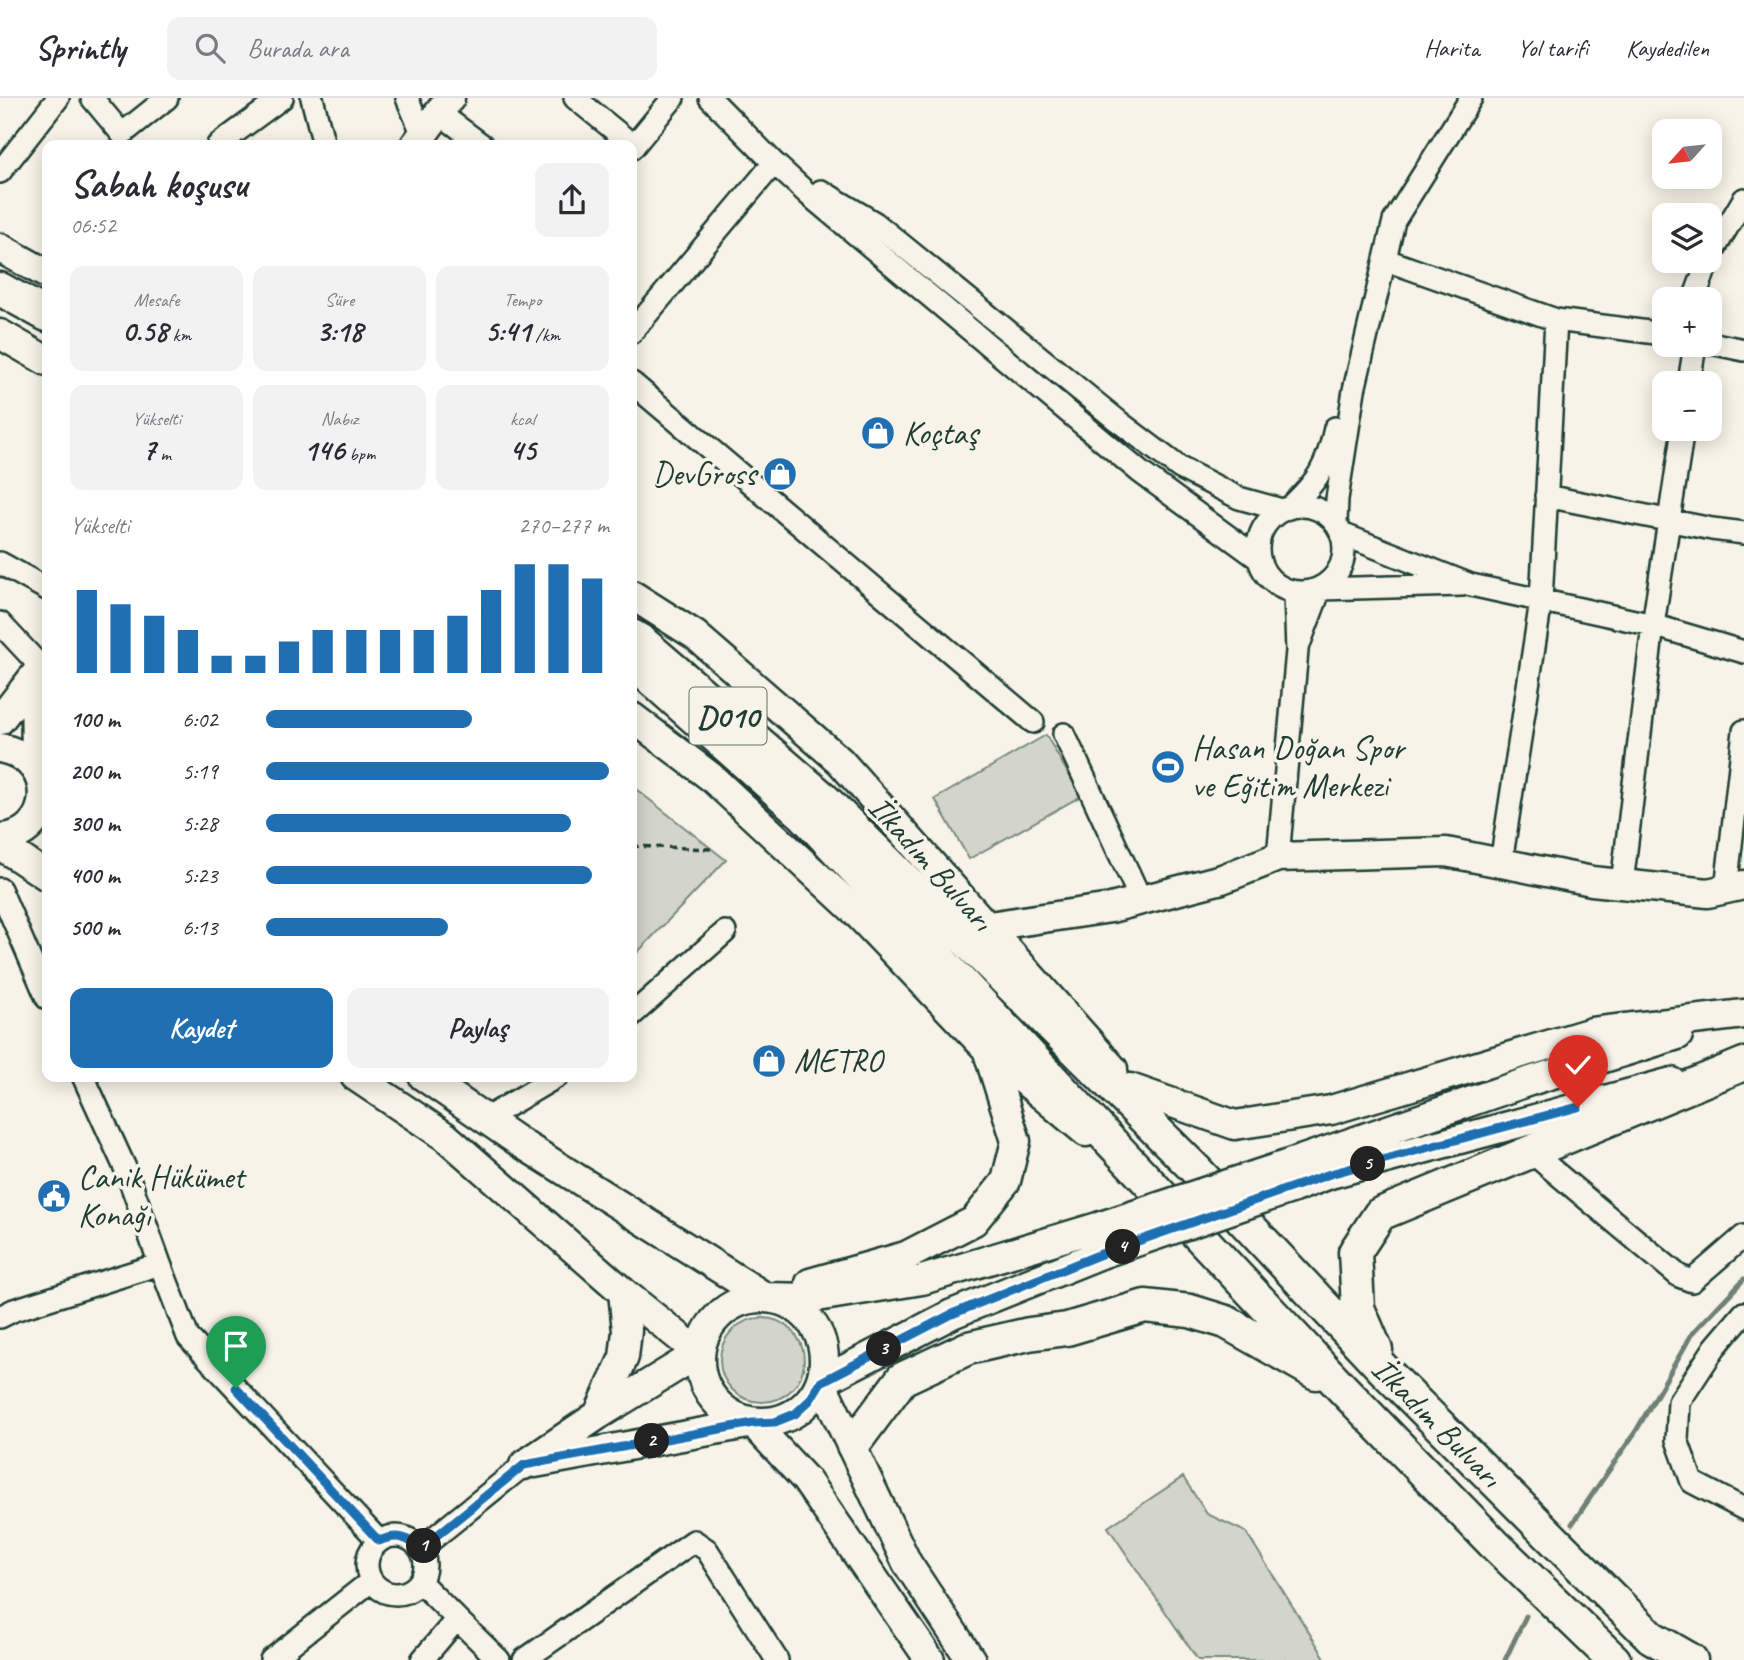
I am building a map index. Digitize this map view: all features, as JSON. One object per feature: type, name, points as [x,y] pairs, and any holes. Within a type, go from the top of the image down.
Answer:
[{"type":"highway","points":[[0,289],[42,312]]},
{"type":"highway","points":[[0,310],[42,333]]},
{"type":"highway","name":"İlkadım Bulvarı","points":[[637,639],[1195,1168],[1385,1371],[1651,1637],[1691,1660]]},
{"type":"highway","name":"İlkadım Bulvarı","points":[[637,666],[814,806],[1158,1191],[1343,1389],[1494,1544],[1614,1660]]},
{"type":"highway","points":[[1385,1371],[1358,1308],[1354,1252],[1380,1214],[1744,1063]]},
{"type":"highway","points":[[853,1445],[902,1379],[968,1348],[1029,1334],[1067,1329],[1145,1306],[1190,1311],[1226,1322],[1343,1389]]},
{"type":"main road","points":[[0,248],[42,271]]},
{"type":"main road","points":[[0,334],[42,358]]},
{"type":"main road","name":"İlkadım Bulvarı","points":[[637,598],[695,635],[840,761],[989,926],[1195,1168]]},
{"type":"main road","points":[[0,720],[41,667]]},
{"type":"main road","points":[[36,769],[41,667]]},
{"type":"main road","name":"İlkadım Bulvarı","points":[[637,721],[711,777],[855,911],[987,1049],[1158,1191]]},
{"type":"main road","points":[[0,748],[26,758],[36,769],[42,782]]},
{"type":"main road","points":[[0,838],[19,834],[42,815]]},
{"type":"main road","points":[[0,845],[42,873]]},
{"type":"main road","points":[[989,926],[1111,908],[1222,879],[1278,857],[1446,852],[1592,881],[1709,893],[1735,887]]},
{"type":"main road","points":[[1129,1088],[1235,1125],[1331,1110],[1592,1032],[1744,1014]]},
{"type":"main road","points":[[930,1660],[806,1480],[753,1423],[727,1412],[707,1391],[700,1373],[699,1353],[704,1335],[714,1319],[729,1307],[746,1299],[811,1298],[922,1280],[1100,1241],[1284,1178],[1530,1080],[1744,1014]]},
{"type":"main road","points":[[765,1297],[906,1256],[974,1221],[1006,1181],[1016,1141],[987,1049]]},
{"type":"main road","points":[[1284,1178],[1330,1174],[1744,1063]]},
{"type":"main road","points":[[364,1082],[446,1136],[623,1292],[699,1353]]},
{"type":"main road","points":[[432,1082],[730,1277],[765,1297],[784,1301],[801,1311],[814,1326],[822,1343],[824,1362],[821,1382],[810,1400],[795,1414],[775,1422],[753,1423],[524,1465]]},
{"type":"main road","points":[[821,1382],[1100,1241]]},
{"type":"main road","points":[[598,1415],[624,1357],[627,1331],[623,1292]]},
{"type":"main road","points":[[524,1465],[598,1415],[699,1353]]},
{"type":"main road","points":[[821,1382],[907,1563],[971,1660]]},
{"type":"street","points":[[0,172],[58,98]]},
{"type":"street","points":[[96,99],[122,134],[167,98]]},
{"type":"street","points":[[225,140],[282,98]]},
{"type":"street","points":[[312,98],[323,140]]},
{"type":"street","points":[[407,98],[432,123],[471,140]]},
{"type":"street","points":[[575,98],[625,140]]},
{"type":"street","points":[[637,142],[673,98]]},
{"type":"street","points":[[710,98],[774,163],[1140,472],[1259,559]]},
{"type":"street","points":[[1391,232],[1366,281],[1329,456],[1312,486],[1286,509],[1270,518],[1262,530],[1258,545],[1264,572],[1282,589],[1295,593],[1320,589],[1331,582],[1339,572],[1345,547],[1339,529],[1337,499],[1354,390],[1394,221],[1471,98]]},
{"type":"street","points":[[637,326],[774,163]]},
{"type":"street","points":[[774,163],[874,223],[1180,468],[1239,498],[1286,509],[1311,507],[1325,513],[1339,529],[1471,585],[1653,625],[1744,652]]},
{"type":"street","points":[[1722,237],[1744,199]]},
{"type":"street","points":[[1386,260],[1556,320],[1652,332]]},
{"type":"street","points":[[1501,863],[1541,601],[1556,320]]},
{"type":"street","points":[[1722,345],[1744,350]]},
{"type":"street","points":[[637,387],[1033,722]]},
{"type":"street","points":[[1622,884],[1653,625],[1681,441]]},
{"type":"street","points":[[1546,496],[1744,533]]},
{"type":"street","points":[[0,563],[42,586]]},
{"type":"street","points":[[1320,589],[1471,585]]},
{"type":"street","points":[[1297,651],[1320,589]]},
{"type":"street","points":[[1278,857],[1297,651],[1295,593]]},
{"type":"street","points":[[0,623],[41,667]]},
{"type":"street","points":[[1735,887],[1744,731]]},
{"type":"street","points":[[1064,734],[1141,900]]},
{"type":"street","points":[[0,889],[42,986]]},
{"type":"street","points":[[637,1010],[724,932]]},
{"type":"street","points":[[86,1082],[126,1170],[188,1337],[379,1541]]},
{"type":"street","points":[[485,1119],[548,1082]]},
{"type":"street","points":[[1530,1151],[1679,1276],[1692,1280],[1744,1236]]},
{"type":"street","points":[[0,1317],[160,1264]]},
{"type":"street","points":[[1744,1313],[1715,1347],[1679,1402],[1677,1440],[1692,1482],[1744,1509]]},
{"type":"street","points":[[420,1549],[524,1465]]},
{"type":"street","points":[[390,1536],[401,1536],[420,1549],[424,1571],[420,1582],[412,1590],[389,1594],[379,1590],[371,1581],[366,1571],[367,1559],[371,1549],[379,1541],[390,1536]]},
{"type":"street","points":[[524,1660],[694,1541],[707,1549],[777,1660]]},
{"type":"street","points":[[271,1660],[371,1581]]},
{"type":"street","points":[[420,1582],[499,1660]]},
{"type":"street","points":[[422,1660],[457,1619]]},
{"type":"path","points":[[637,846],[712,849]]},
{"type":"shaded area","points":[[1046,735],[1081,796],[969,859],[935,799]]},
{"type":"shaded area","points":[[637,790],[726,860],[637,953]]},
{"type":"shaded area","points":[[762,1318],[785,1325],[797,1337],[804,1360],[797,1383],[785,1395],[762,1402],[739,1395],[727,1383],[720,1360],[727,1337],[739,1325]]},
{"type":"shaded area","points":[[1183,1477],[1207,1514],[1246,1532],[1325,1658],[1198,1660],[1108,1527]]},
{"type":"waterway","points":[[1572,1524],[1636,1431],[1692,1334],[1744,1279]]},
{"type":"waterway","points":[[1505,1660],[1526,1616]]},
{"type":"place","name":"Koçtaş","points":[[878,433]]},
{"type":"place","name":"DevGross","points":[[780,474]]},
{"type":"place","name":"Hasan Doğan Spor ve Eğitim Merkezi","points":[[1168,767]]},
{"type":"place","name":"METRO","points":[[769,1061]]},
{"type":"place","name":"Canik Hükümet Konağı","points":[[54,1196]]},
{"type":"route","points":[[236,1388],[379,1541],[390,1536],[401,1536],[420,1549],[524,1465],[753,1423],[775,1422],[795,1414],[810,1400],[821,1382],[952,1314],[1101,1254],[1330,1174],[1578,1107]]}]
